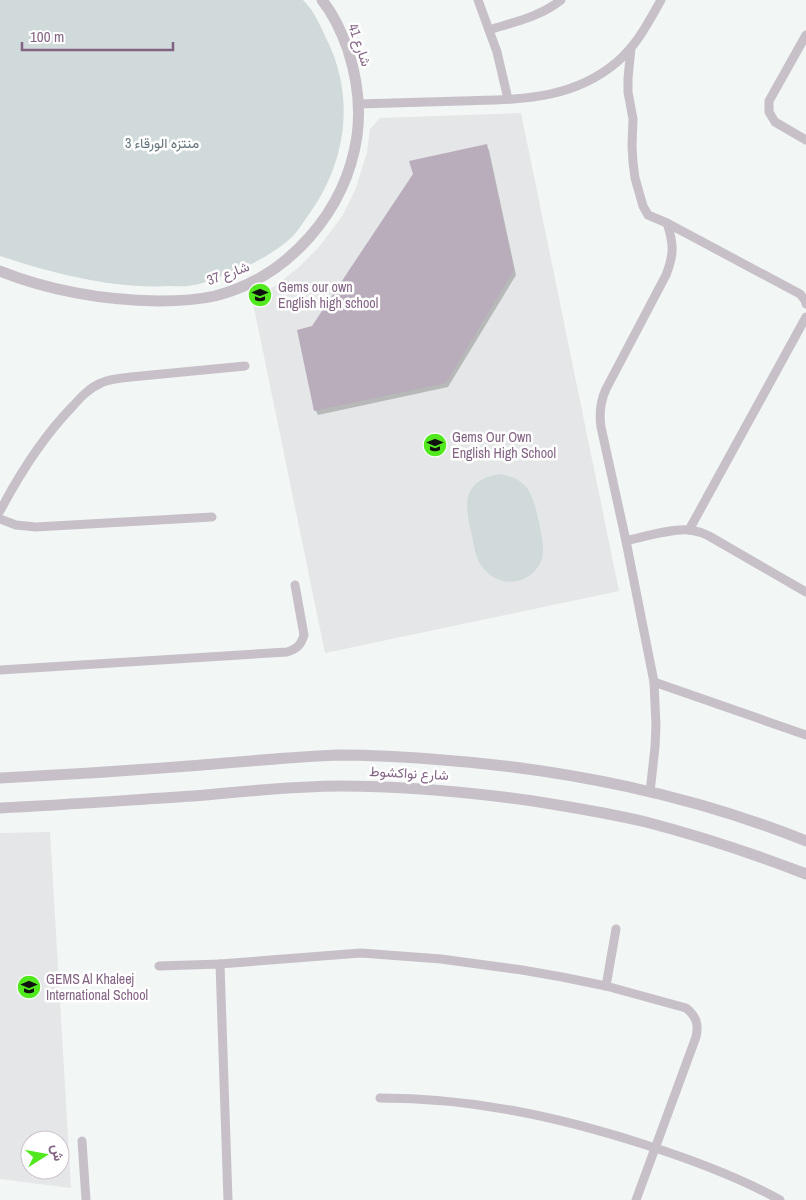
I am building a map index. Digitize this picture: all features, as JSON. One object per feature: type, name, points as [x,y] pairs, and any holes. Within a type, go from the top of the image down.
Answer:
[{"type":"street","name":"شارع 41","points":[[322,0],[337,23],[352,62],[358,104]]},
{"type":"street","points":[[478,0],[503,76],[508,99]]},
{"type":"street","points":[[489,30],[543,12],[561,0]]},
{"type":"street","points":[[358,104],[508,99],[541,96],[569,90],[603,73],[618,61],[642,34],[661,0]]},
{"type":"street","points":[[806,35],[770,101],[769,112],[775,122],[806,140]]},
{"type":"street","points":[[631,48],[628,92],[633,119],[633,162],[643,206],[648,215],[667,223],[800,294],[806,304]]},
{"type":"street","name":"شارع 37","points":[[0,271],[54,289],[113,299],[140,301],[195,299],[215,296],[252,282],[282,263],[300,247],[322,222],[335,202],[345,181],[352,159],[357,135],[358,104]]},
{"type":"street","points":[[650,792],[656,725],[654,682],[601,427],[600,407],[606,389],[671,263],[673,250],[667,223]]},
{"type":"street","points":[[689,530],[806,318]]},
{"type":"street","points":[[0,511],[27,463],[45,438],[86,391],[100,383],[115,378],[245,366]]},
{"type":"street","points":[[0,519],[16,525],[36,527],[212,516]]},
{"type":"street","points":[[626,541],[680,530],[699,532],[806,592]]},
{"type":"street","points":[[0,670],[287,652],[298,646],[304,635],[295,585]]},
{"type":"street","points":[[654,682],[806,735]]},
{"type":"street","name":"شارع نواكشوط","points":[[0,778],[342,755],[389,756],[471,762],[581,778],[650,792],[744,818],[806,841]]},
{"type":"street","points":[[0,785],[35,781],[52,775]]},
{"type":"street","name":"شارع نواكشوط","points":[[0,808],[55,806],[338,786],[386,786],[467,792],[578,808],[645,822],[736,848],[806,874]]},
{"type":"street","points":[[606,986],[616,929]]},
{"type":"street","points":[[158,966],[220,964],[361,953],[401,955],[530,971],[606,986],[686,1008],[695,1017],[698,1030],[636,1200]]},
{"type":"street","points":[[220,964],[228,1200]]},
{"type":"street","points":[[380,1098],[436,1099],[493,1106],[575,1124],[684,1157],[758,1188],[780,1200]]},
{"type":"street","points":[[82,1141],[86,1200]]},
{"type":"shaded area","name":"Gems Our Own English High School","points":[[521,113],[619,591],[325,653],[252,298],[275,286],[298,268],[319,247],[343,215],[356,188],[367,152],[370,129],[380,118]]},
{"type":"shaded area","name":"GEMS Al Khaleej International School","points":[[50,832],[68,1130],[20,1130],[20,1180],[70,1180],[70,1171],[71,1188],[0,1179],[0,833]]},
{"type":"green space","name":"منتزه الورقاء 3","points":[[0,0],[303,0],[317,20],[337,64],[344,110],[338,155],[330,176],[320,197],[297,231],[276,250],[249,265],[204,283],[188,286],[105,283],[42,269],[0,256]]},
{"type":"green space","points":[[499,474],[518,480],[528,489],[535,505],[541,534],[543,553],[540,564],[526,578],[518,581],[511,582],[496,579],[480,564],[476,556],[467,511],[467,502],[472,488],[487,477]]},
{"type":"building","points":[[487,144],[514,270],[446,383],[314,411],[297,330],[312,326],[413,174],[409,161]]},
{"type":"place","name":"Gems our own English high school","points":[[260,295]]},
{"type":"place","name":"Gems Our Own English High School","points":[[435,445]]},
{"type":"place","name":"GEMS Al Khaleej International School","points":[[29,987]]}]
